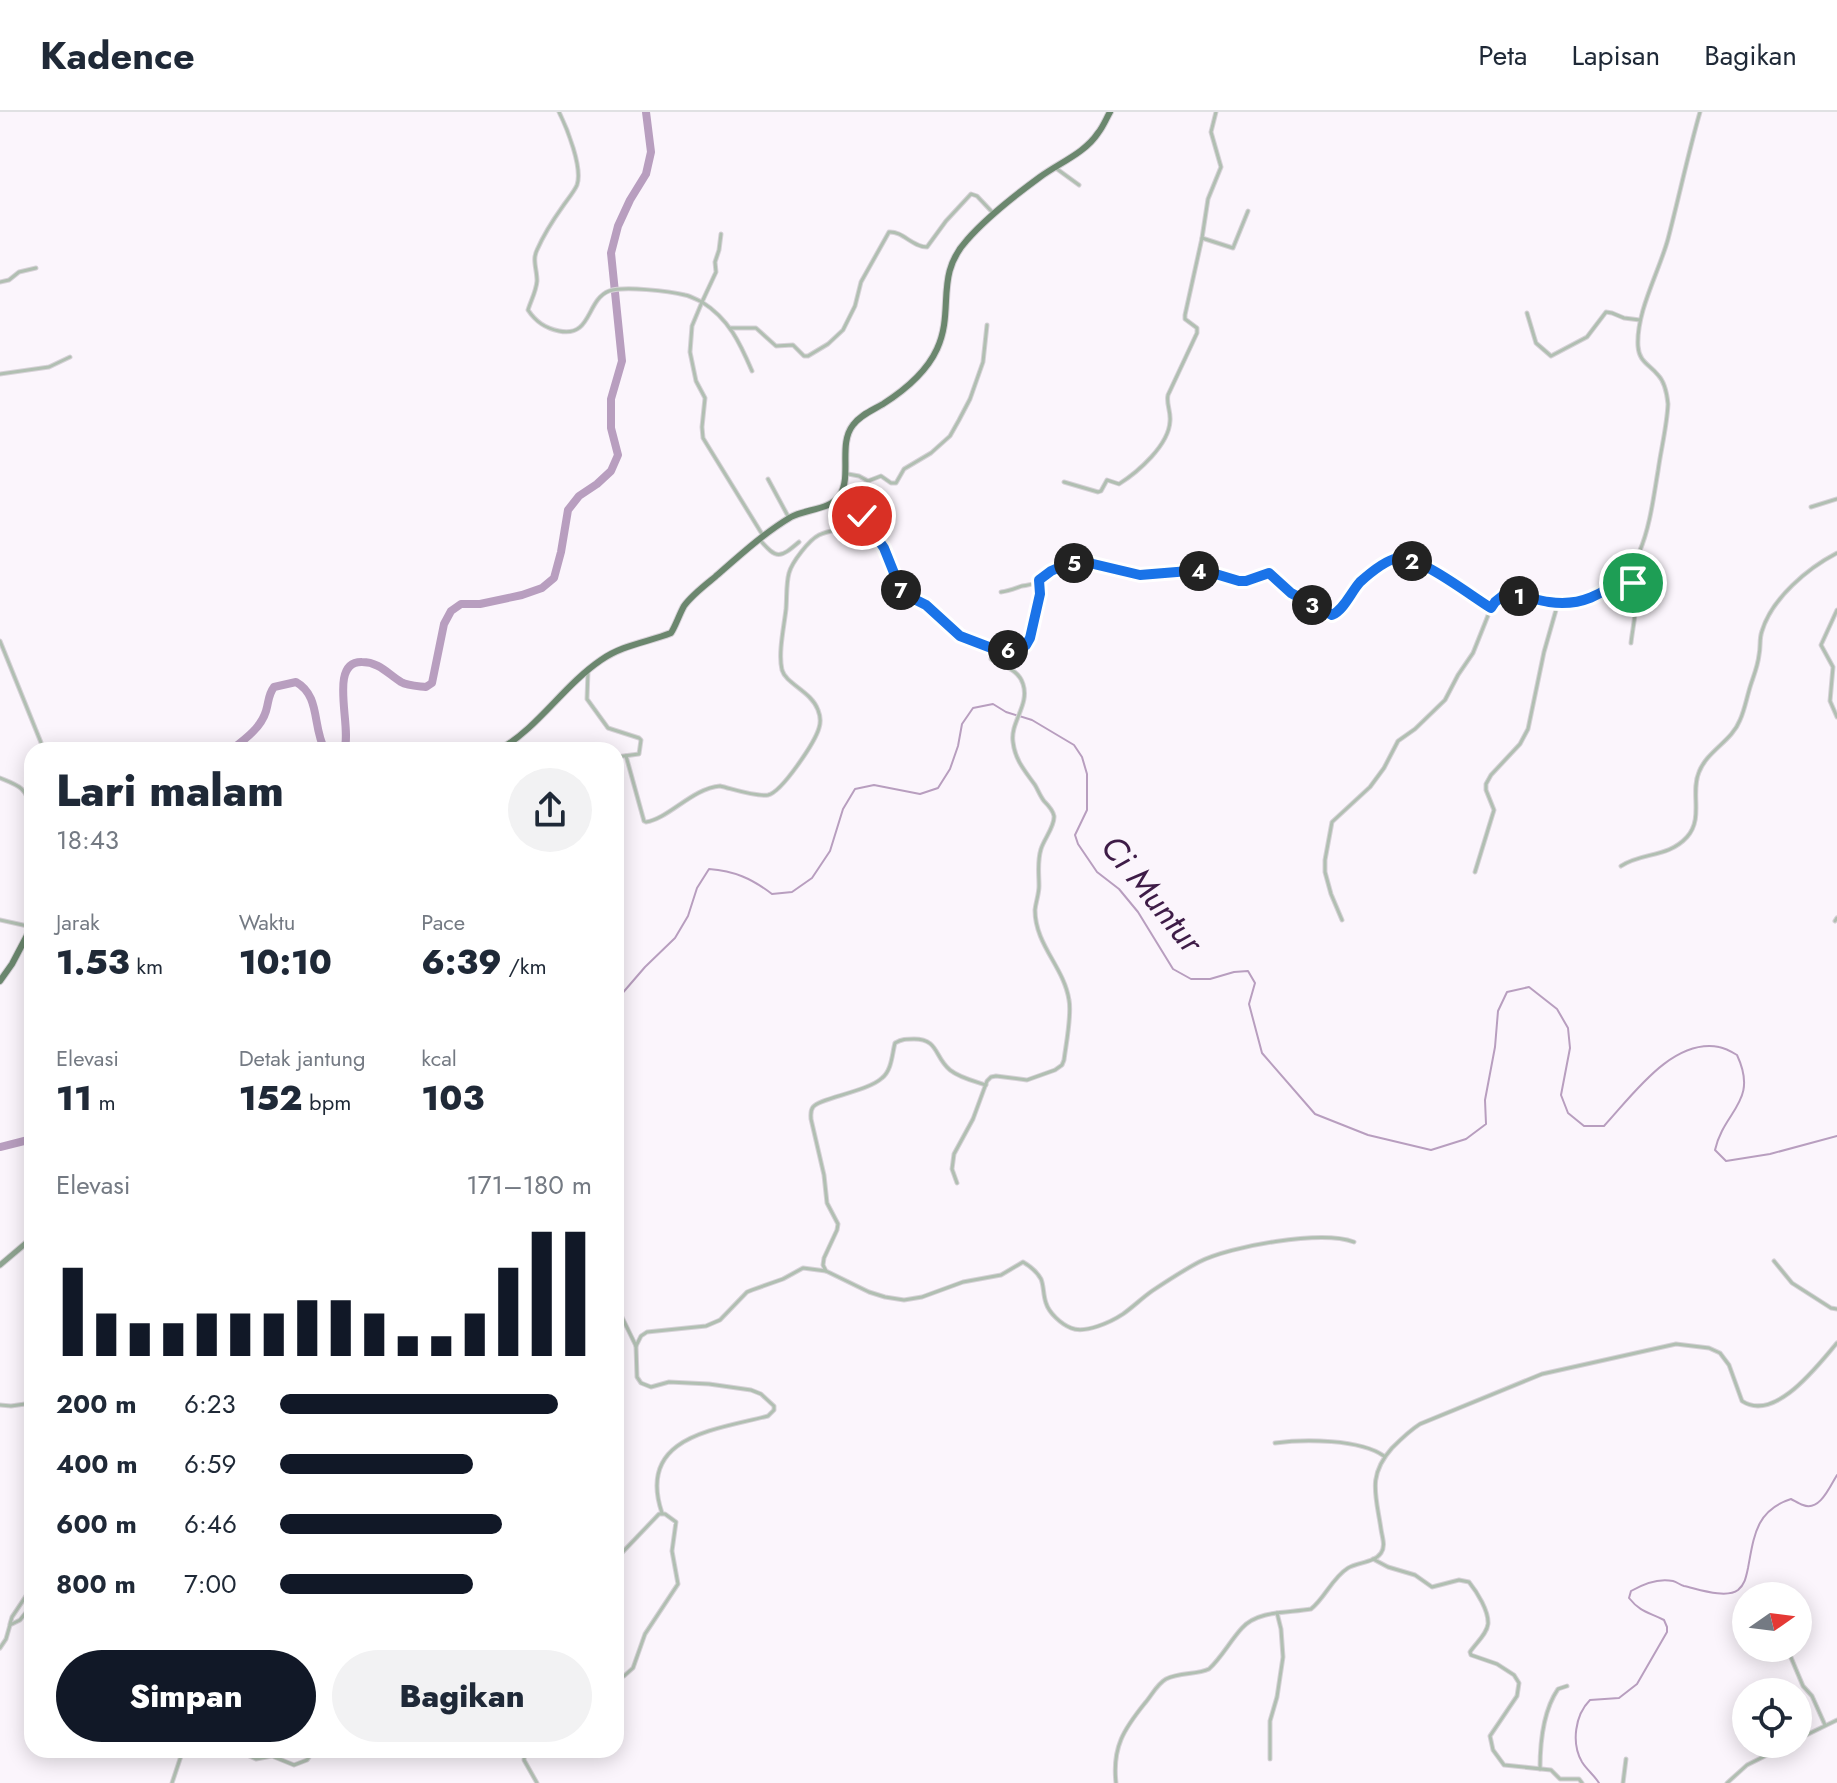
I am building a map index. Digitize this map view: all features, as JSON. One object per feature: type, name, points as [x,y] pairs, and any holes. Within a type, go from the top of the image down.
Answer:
[{"type":"highway","points":[[510,742],[530,728],[598,662],[615,652],[671,633],[685,605],[762,538],[789,518],[829,504],[839,497],[843,489],[847,435],[854,422],[909,385],[932,359],[943,330],[949,267],[963,244],[1002,205],[1082,149],[1099,132],[1110,112]]},
{"type":"highway","points":[[0,981],[24,942]]},
{"type":"main road","points":[[0,1265],[24,1245]]},
{"type":"street","points":[[559,112],[573,147],[577,185],[537,250],[534,259],[534,299],[528,310],[538,323],[565,332],[584,324],[595,303],[610,291],[623,289],[685,295],[716,312],[731,328],[752,371]]},
{"type":"street","points":[[1064,482],[1100,491],[1106,480],[1117,484],[1136,473],[1163,441],[1170,424],[1168,395],[1197,333],[1195,326],[1185,318],[1208,199],[1221,167],[1211,132],[1216,112]]},
{"type":"street","points":[[1342,920],[1325,872],[1332,822],[1370,787],[1398,741],[1445,700],[1473,653],[1495,602],[1505,594],[1558,603],[1587,599],[1601,594],[1626,575],[1638,555],[1649,522],[1667,410],[1663,382],[1639,355],[1640,320],[1668,240],[1700,112]]},
{"type":"street","points":[[1054,167],[1079,185]]},
{"type":"street","points":[[731,328],[756,328],[776,346],[793,345],[808,356],[843,330],[856,304],[861,282],[888,233],[895,231],[921,247],[927,247],[971,194],[977,196],[994,214]]},
{"type":"street","points":[[1202,238],[1233,248],[1248,211]]},
{"type":"street","points":[[721,234],[716,272],[692,326],[690,352],[696,381],[705,398],[703,438],[771,552],[784,555],[799,542]]},
{"type":"street","points":[[0,282],[9,280],[19,272],[36,268]]},
{"type":"street","points":[[1527,313],[1536,343],[1551,356],[1587,337],[1606,312],[1640,320]]},
{"type":"street","points":[[844,473],[868,481],[881,476],[896,483],[904,469],[931,453],[950,436],[970,399],[983,362],[987,325]]},
{"type":"street","points":[[0,374],[49,367],[70,357]]},
{"type":"street","points":[[768,479],[789,518]]},
{"type":"street","points":[[839,497],[862,516],[884,548],[902,593],[926,605],[960,636],[994,649],[1020,649],[1026,645],[1040,594],[1038,582]]},
{"type":"street","points":[[1811,507],[1837,499]]},
{"type":"street","points":[[588,671],[587,699],[608,728],[640,739],[641,753],[626,756],[644,821],[653,821],[713,787],[762,795],[776,791],[794,770],[819,729],[820,722],[813,700],[789,680],[782,669],[789,573],[794,562],[816,537],[850,528],[862,516]]},
{"type":"street","points":[[1621,866],[1630,860],[1669,850],[1683,842],[1692,831],[1696,821],[1697,775],[1739,724],[1759,655],[1765,621],[1799,578],[1837,553]]},
{"type":"street","points":[[1001,592],[1028,586],[1051,571],[1079,562],[1091,562],[1140,575],[1209,572],[1239,581],[1269,573],[1297,597],[1335,615],[1368,576],[1392,560],[1404,558],[1432,570],[1491,608]]},
{"type":"street","points":[[1626,575],[1633,583],[1635,596],[1631,643]]},
{"type":"street","points":[[1475,872],[1494,810],[1486,784],[1520,744],[1528,729],[1558,603]]},
{"type":"street","points":[[1837,610],[1821,645],[1833,667],[1830,701],[1837,717]]},
{"type":"street","points":[[0,641],[41,742]]},
{"type":"street","points":[[957,1183],[952,1169],[954,1154],[990,1078],[1027,1080],[1059,1068],[1064,1060],[1070,1014],[1069,996],[1040,938],[1036,918],[1038,860],[1054,821],[1053,814],[1022,769],[1013,746],[1013,732],[1023,706],[1025,687],[1013,670],[991,659],[994,649]]},
{"type":"street","points":[[0,778],[20,785],[24,790]]},
{"type":"street","points":[[0,920],[24,925]]},
{"type":"street","points":[[826,1271],[823,1262],[838,1224],[826,1201],[824,1172],[811,1119],[814,1105],[866,1088],[881,1079],[890,1066],[895,1043],[903,1039],[928,1041],[951,1071],[986,1085]]},
{"type":"street","points":[[636,1346],[647,1332],[703,1327],[717,1322],[749,1291],[786,1278],[803,1268],[826,1271],[869,1292],[904,1300],[963,1282],[1001,1275],[1023,1262],[1039,1276],[1046,1304],[1057,1319],[1073,1329],[1084,1329],[1123,1314],[1173,1277],[1213,1256],[1311,1237],[1354,1242]]},
{"type":"street","points":[[1774,1261],[1792,1283],[1837,1309]]},
{"type":"street","points":[[624,1321],[636,1346],[638,1379],[649,1386],[669,1382],[751,1390],[761,1394],[774,1406],[768,1416],[693,1436],[673,1448],[664,1460],[657,1495],[662,1513],[674,1520],[676,1525],[672,1551],[678,1584],[645,1634],[633,1668],[624,1676]]},
{"type":"street","points":[[1116,1783],[1115,1765],[1121,1737],[1161,1683],[1173,1676],[1209,1669],[1244,1626],[1254,1619],[1311,1609],[1342,1572],[1379,1555],[1383,1548],[1376,1471],[1385,1456],[1420,1424],[1552,1371],[1672,1344],[1709,1348],[1720,1353],[1729,1365],[1742,1401],[1752,1406],[1763,1406],[1798,1386],[1837,1343]]},
{"type":"street","points":[[0,1405],[24,1404]]},
{"type":"street","points":[[1275,1443],[1319,1440],[1371,1449],[1385,1456]]},
{"type":"street","points":[[624,1551],[662,1513]]},
{"type":"street","points":[[1373,1559],[1415,1575],[1432,1587],[1459,1580],[1466,1580],[1472,1585],[1488,1623],[1471,1655],[1504,1668],[1519,1683],[1517,1696],[1490,1736],[1500,1761],[1504,1765],[1552,1770],[1560,1779],[1579,1779],[1582,1783]]},
{"type":"street","points":[[0,1648],[12,1617],[24,1599]]},
{"type":"street","points":[[1270,1759],[1270,1721],[1283,1657],[1277,1613]]},
{"type":"street","points":[[10,1625],[24,1615]]},
{"type":"street","points":[[1793,1662],[1825,1725]]},
{"type":"street","points":[[1540,1769],[1541,1742],[1552,1701],[1558,1689],[1567,1686]]},
{"type":"street","points":[[1812,1732],[1837,1720]]},
{"type":"street","points":[[172,1783],[180,1758]]},
{"type":"street","points":[[277,1758],[294,1765],[308,1758]]},
{"type":"street","points":[[524,1758],[537,1783]]},
{"type":"street","points":[[1727,1783],[1747,1765],[1761,1758]]},
{"type":"street","points":[[1623,1783],[1626,1759]]},
{"type":"waterway","points":[[346,742],[343,684],[346,672],[352,665],[362,662],[373,664],[410,685],[426,687],[432,683],[444,624],[451,611],[461,604],[480,604],[522,595],[542,588],[554,578],[568,510],[579,496],[611,471],[618,455],[611,428],[611,399],[622,361],[611,253],[618,226],[646,174],[651,152],[646,112]]},
{"type":"waterway","points":[[241,742],[260,723],[274,687],[296,682],[304,688],[313,704],[321,742]]},
{"type":"waterway","name":"Ci Muntur","points":[[624,991],[675,938],[709,869],[742,876],[772,894],[792,892],[812,878],[830,851],[843,809],[855,789],[874,785],[920,794],[938,788],[950,769],[962,724],[973,708],[993,704],[1006,712],[1032,720],[1074,745],[1087,774],[1087,810],[1075,835],[1078,844],[1097,872],[1119,889],[1138,912],[1173,969],[1191,979],[1210,979],[1248,971],[1255,983],[1249,1004],[1262,1053],[1315,1114],[1368,1135],[1431,1150],[1466,1139],[1486,1124],[1485,1100],[1498,1011],[1507,992],[1529,987],[1557,1009],[1568,1028],[1570,1048],[1561,1095],[1568,1113],[1584,1126],[1604,1126],[1640,1085],[1669,1060],[1685,1051],[1719,1047],[1737,1055],[1744,1084],[1738,1105],[1719,1136],[1715,1150],[1726,1161],[1770,1154],[1837,1136]]},
{"type":"waterway","name":"Ci Muntur","points":[[0,1147],[24,1141]]},
{"type":"waterway","points":[[1599,1783],[1584,1765],[1576,1746],[1581,1713],[1590,1700],[1619,1698],[1637,1684],[1667,1632],[1664,1620],[1633,1603],[1629,1598],[1631,1591],[1662,1580],[1704,1591],[1733,1593],[1745,1580],[1755,1535],[1770,1510],[1791,1499],[1803,1505],[1814,1505],[1824,1497],[1837,1475]]},
{"type":"route","points":[[862,516],[884,548],[902,593],[926,605],[960,636],[994,649],[1020,649],[1026,645],[1040,594],[1039,580],[1051,571],[1079,562],[1091,562],[1140,575],[1209,572],[1239,581],[1269,573],[1291,593],[1332,615],[1368,576],[1397,558],[1432,570],[1491,608],[1505,594],[1558,603],[1601,594],[1626,575],[1633,583]]}]
